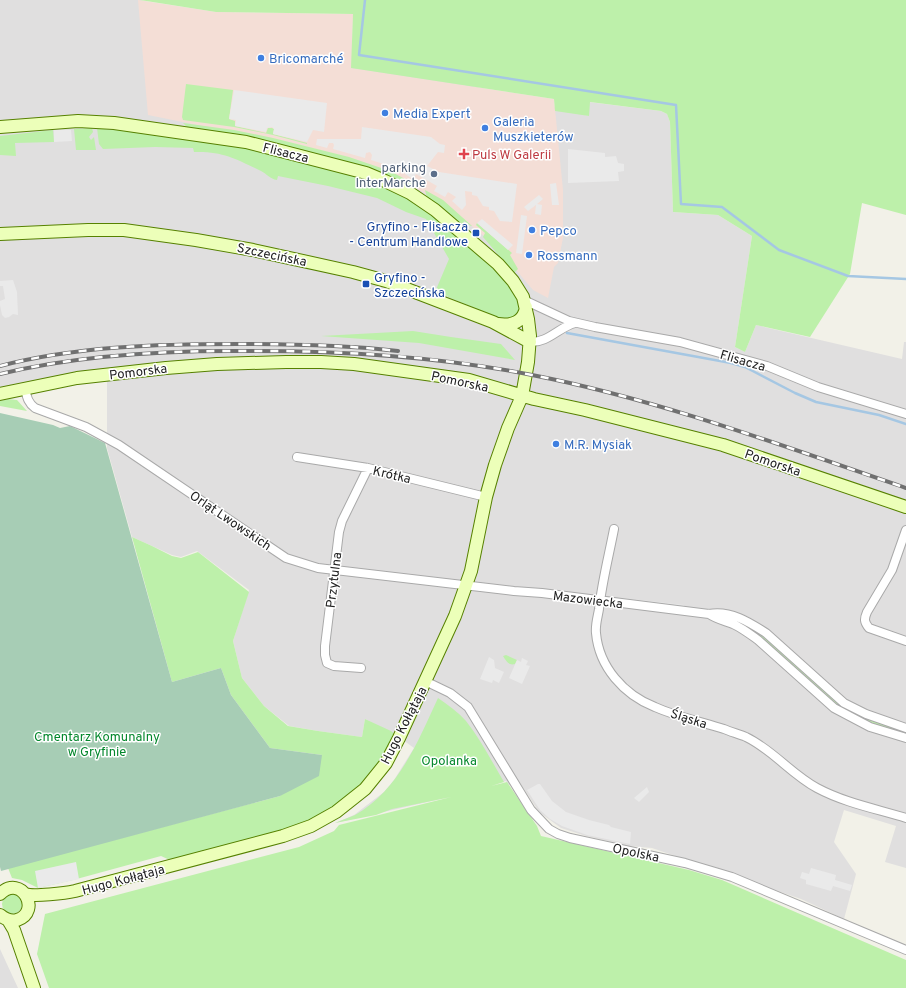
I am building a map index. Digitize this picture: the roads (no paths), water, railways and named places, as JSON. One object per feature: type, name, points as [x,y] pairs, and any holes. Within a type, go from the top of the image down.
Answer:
[{"type":"street","name":"Flisacza","points":[[0,127],[74,121],[110,123],[246,142],[366,173],[385,180],[410,193],[436,210],[498,264],[513,281],[525,303],[530,327],[530,342],[522,396]]},
{"type":"street","name":"Szczecińska","points":[[0,234],[118,230],[163,235],[239,247],[330,266],[380,279],[493,322],[530,342]]},
{"type":"street","name":"Flisacza","points":[[525,303],[574,323],[680,342],[767,366],[818,387],[906,414]]},
{"type":"street","points":[[493,322],[506,325],[513,324],[521,318],[525,311],[525,303]]},
{"type":"street","points":[[530,342],[539,341],[552,336],[574,323]]},
{"type":"street","name":"Pomorska","points":[[0,394],[78,378],[166,368],[224,364],[321,362],[354,364],[469,380],[544,402],[591,411],[708,440],[906,507]]},
{"type":"street","name":"Orląt Lwowskich","points":[[25,388],[27,398],[31,405],[35,408],[86,427],[119,445],[286,558],[318,568],[467,585]]},
{"type":"street","name":"Hugo Kołłątaja","points":[[3,918],[16,920],[34,905],[62,894],[283,836],[311,826],[336,812],[365,788],[386,763],[400,738],[455,616],[471,571],[486,497],[502,443],[522,396]]},
{"type":"street","name":"Krótka","points":[[297,457],[368,468],[486,497]]},
{"type":"street","name":"Przytulna","points":[[361,668],[334,666],[327,662],[325,655],[339,532],[342,521],[368,468]]},
{"type":"street","name":"Śląska","points":[[614,529],[600,601],[596,632],[604,661],[611,673],[622,686],[634,697],[655,707],[744,736],[758,743],[804,780],[817,788],[836,796],[906,818]]},
{"type":"street","points":[[906,530],[892,570],[864,618],[865,624],[869,628],[906,641]]},
{"type":"street","name":"Mazowiecka","points":[[467,585],[709,614],[716,613],[737,617],[766,633],[844,703],[866,714],[906,728]]},
{"type":"street","name":"Mazowiecka","points":[[709,614],[715,618],[734,624],[758,640],[834,708],[870,727],[906,738]]},
{"type":"street","name":"Opolska","points":[[425,682],[450,693],[468,707],[531,810],[549,829],[570,838],[685,863],[732,877],[906,950]]},
{"type":"street","points":[[3,889],[18,889],[25,894],[28,901],[26,913],[22,921],[24,958]]},
{"type":"street","name":"Hugo Kołłątaja","points":[[25,894],[32,896],[52,893],[62,894]]},
{"type":"street","points":[[3,918],[12,926],[34,988]]},
{"type":"waterway","points":[[365,0],[359,55],[676,105],[681,204],[722,207],[779,250],[848,276],[906,279]]},
{"type":"waterway","points":[[567,333],[731,363],[745,367],[795,393],[816,402],[879,415],[906,424]]},
{"type":"railway","points":[[0,366],[29,359],[88,350],[148,346],[258,344],[338,346],[398,351]]},
{"type":"railway","points":[[0,374],[86,359],[173,352],[269,351],[345,353],[420,358],[495,368],[580,385],[627,397],[767,440],[906,488]]},
{"type":"place","name":"Bricomarché","points":[[261,58]]},
{"type":"place","name":"Media Expert","points":[[385,113]]},
{"type":"place","name":"Galeria Muszkieterów","points":[[485,128]]},
{"type":"place","name":"Puls W Galerii","points":[[464,154]]},
{"type":"place","name":"parking InterMarche","points":[[434,174]]},
{"type":"place","name":"Pepco","points":[[532,230]]},
{"type":"place","name":"Gryfino - Flisacza - Centrum Handlowe","points":[[476,233]]},
{"type":"place","name":"Rossmann","points":[[529,255]]},
{"type":"place","name":"Gryfino - Szczecińska","points":[[366,284]]},
{"type":"place","name":"M.R. Mysiak","points":[[556,444]]},
{"type":"park label","name":"Cmentarz Komunalny w Gryfinie","points":[[97,744]]},
{"type":"park label","name":"Opolanka","points":[[449,760]]}]
